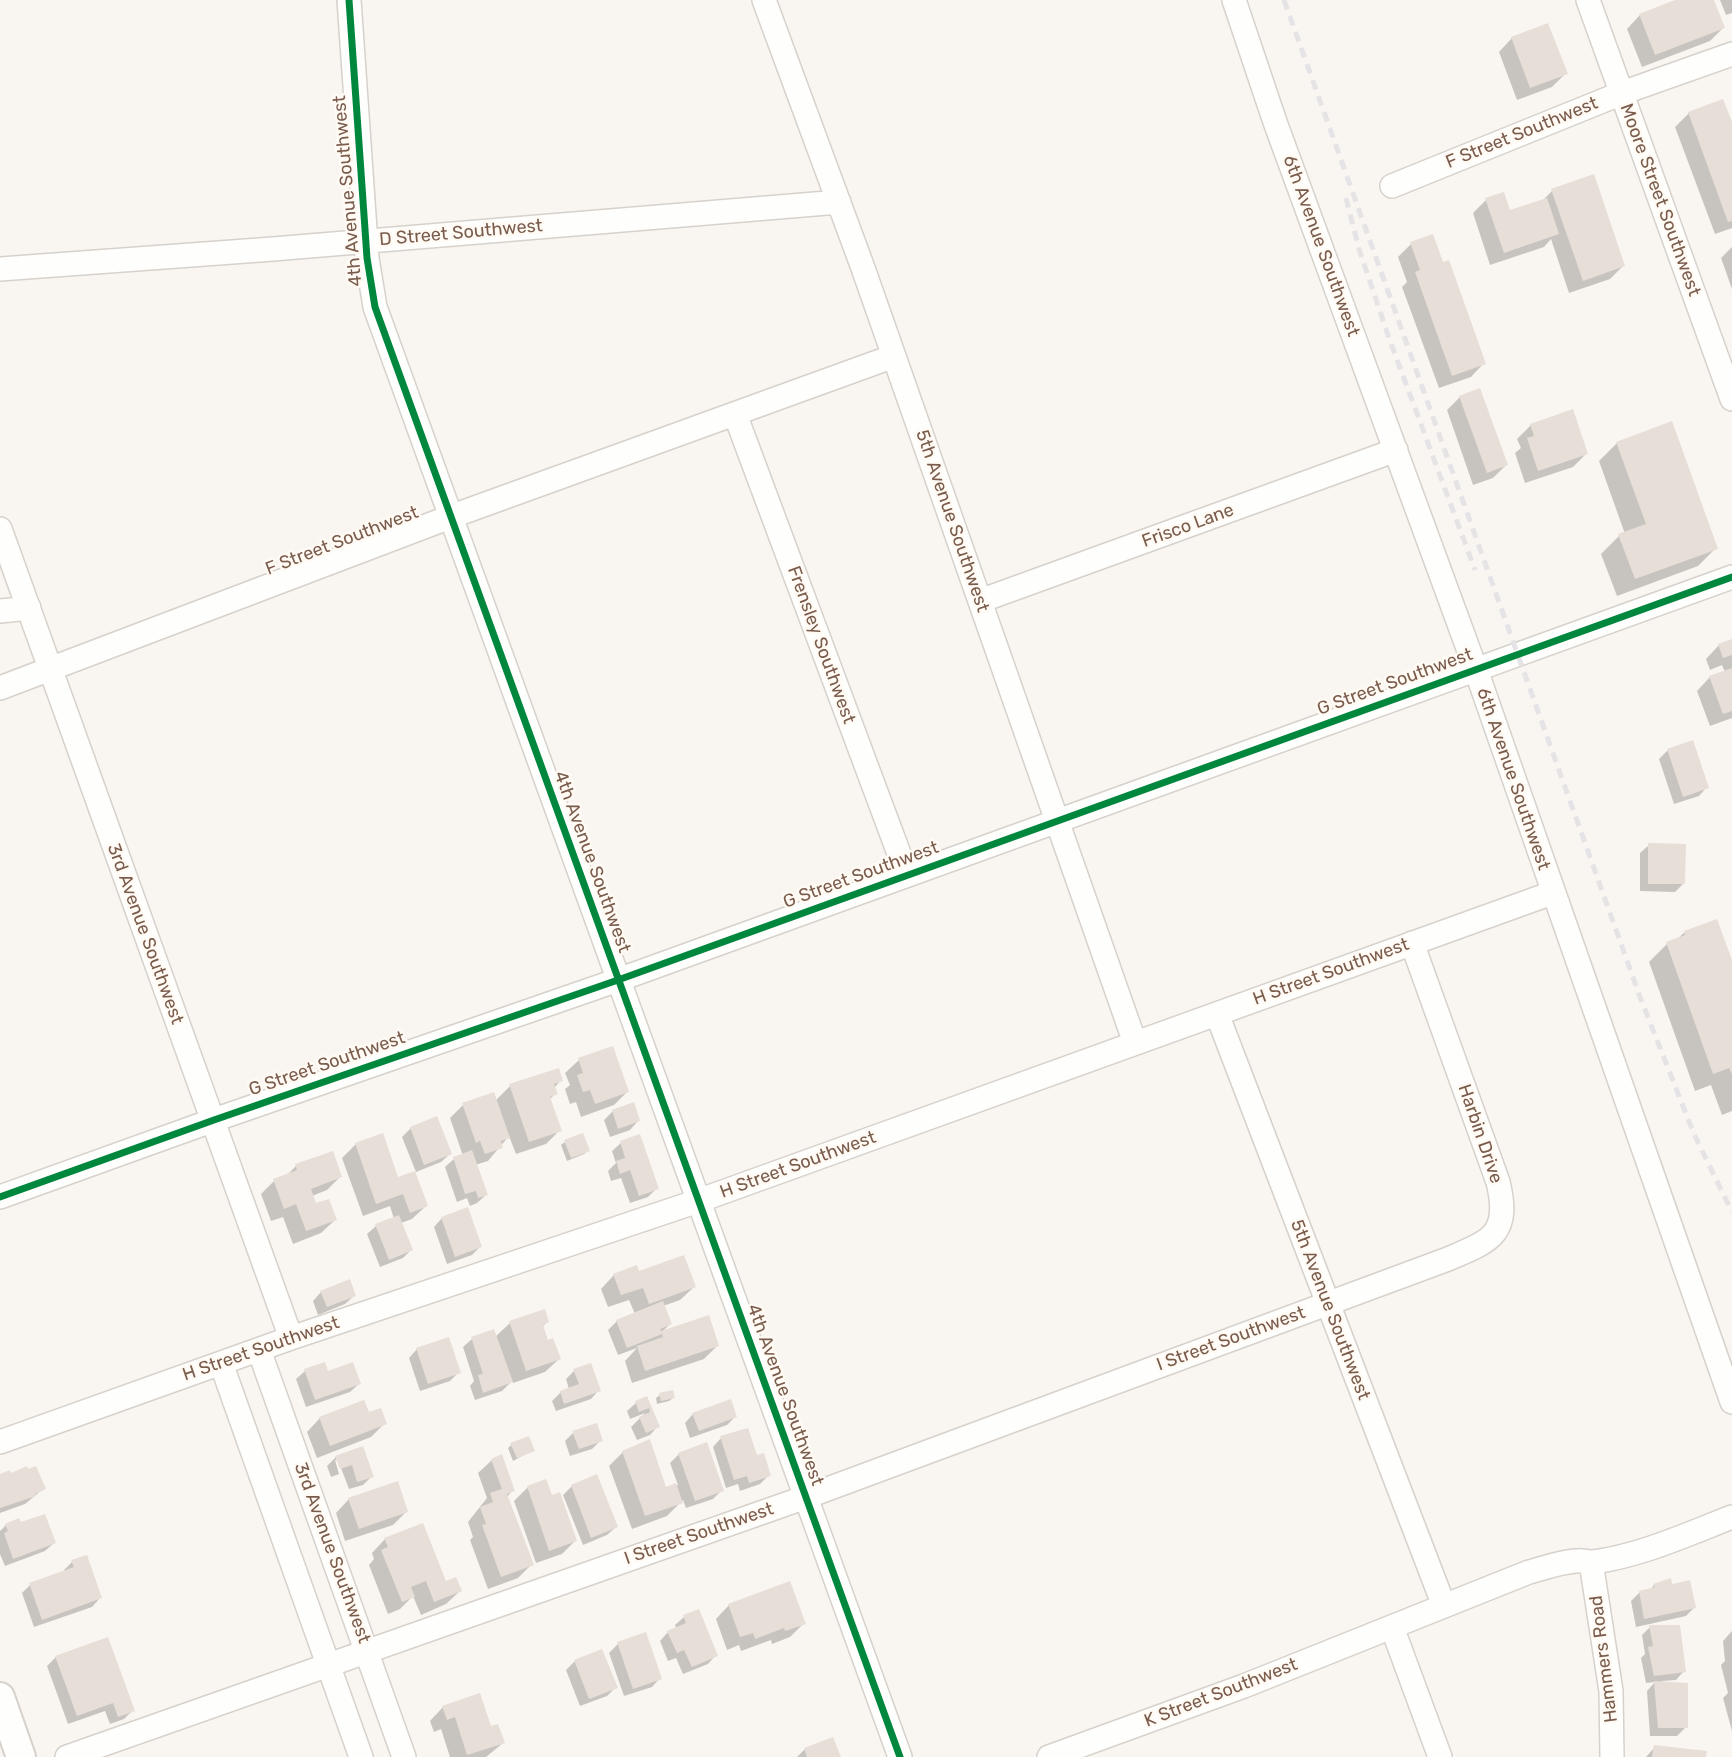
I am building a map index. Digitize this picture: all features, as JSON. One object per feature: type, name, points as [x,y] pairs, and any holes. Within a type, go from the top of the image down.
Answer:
[{"type":"street","name":"4th Avenue Southwest","points":[[349,0],[365,241],[375,307],[900,1757]]},
{"type":"street","name":"5th Avenue Southwest","points":[[764,0],[894,356],[1135,1043]]},
{"type":"street","name":"6th Avenue Southwest","points":[[1234,0],[1275,122],[1476,670],[1732,1402]]},
{"type":"street","name":"Moore Street Southwest","points":[[1588,0],[1732,399]]},
{"type":"street","name":"F Street Southwest","points":[[1392,186],[1622,93],[1732,54]]},
{"type":"street","name":"D Street Southwest","points":[[0,269],[839,202]]},
{"type":"street","name":"F Street Southwest","points":[[0,688],[450,517],[894,356]]},
{"type":"street","name":"Frensley Southwest","points":[[735,414],[906,875]]},
{"type":"street","name":"Frisco Lane","points":[[980,601],[1395,450]]},
{"type":"street","name":"3rd Avenue Southwest","points":[[0,529],[291,1338]]},
{"type":"street","name":"G Street Southwest","points":[[0,1197],[618,980],[1732,578]]},
{"type":"street","points":[[0,611],[29,608]]},
{"type":"street","name":"H Street Southwest","points":[[0,1441],[291,1338],[698,1201],[1552,893]]},
{"type":"street","name":"Harbin Drive","points":[[1328,1303],[1487,1242],[1497,1230],[1502,1216],[1503,1199],[1499,1182],[1412,943]]},
{"type":"street","name":"5th Avenue Southwest","points":[[1217,1014],[1444,1606]]},
{"type":"street","name":"I Street Southwest","points":[[67,1757],[806,1497],[1328,1303]]},
{"type":"street","name":"3rd Avenue Southwest","points":[[259,1350],[404,1757]]},
{"type":"street","points":[[220,1363],[361,1757]]},
{"type":"street","points":[[1444,1606],[1529,1572],[1578,1561],[1591,1562],[1678,1538],[1732,1517]]},
{"type":"street","name":"Hammers Road","points":[[1591,1562],[1611,1691],[1612,1757]]},
{"type":"street","name":"K Street Southwest","points":[[1049,1757],[1244,1686],[1444,1606]]},
{"type":"street","points":[[1392,1627],[1440,1757]]},
{"type":"street","points":[[0,1697],[21,1757]]},
{"type":"building","points":[[1675,0],[1714,0],[1725,28],[1655,55],[1639,14]]},
{"type":"building","points":[[1548,23],[1568,74],[1530,88],[1511,37]]},
{"type":"building","points":[[1723,99],[1732,122],[1732,221],[1728,222],[1688,112]]},
{"type":"building","points":[[1594,174],[1625,266],[1583,281],[1551,189]]},
{"type":"building","points":[[1504,192],[1510,210],[1547,198],[1559,234],[1504,253],[1485,198]]},
{"type":"building","points":[[1433,234],[1443,262],[1449,260],[1486,364],[1452,376],[1415,272],[1420,270],[1410,242]]},
{"type":"building","points":[[1480,388],[1508,465],[1487,473],[1459,396]]},
{"type":"building","points":[[1573,409],[1588,454],[1538,471],[1527,438],[1534,436],[1530,424]]},
{"type":"building","points":[[1672,421],[1718,549],[1635,579],[1618,534],[1646,524],[1616,442]]},
{"type":"building","points":[[1732,639],[1732,655],[1723,658],[1718,644]]},
{"type":"building","points":[[1732,668],[1732,711],[1723,714],[1709,676]]},
{"type":"building","points":[[1693,740],[1709,788],[1683,797],[1667,749]]},
{"type":"building","points":[[1648,843],[1686,844],[1685,884],[1648,884]]},
{"type":"building","points":[[1717,919],[1732,960],[1732,1074],[1729,1068],[1713,1074],[1666,942],[1685,935],[1684,931]]},
{"type":"building","points":[[613,1046],[629,1092],[595,1104],[590,1090],[583,1092],[577,1075],[583,1073],[578,1058]]},
{"type":"building","points":[[559,1068],[563,1081],[554,1084],[558,1094],[550,1097],[562,1131],[529,1142],[509,1084]]},
{"type":"building","points":[[494,1092],[510,1138],[501,1141],[503,1148],[485,1154],[480,1141],[476,1143],[462,1103]]},
{"type":"building","points":[[634,1102],[640,1121],[618,1129],[612,1110]]},
{"type":"building","points":[[437,1116],[452,1154],[424,1165],[410,1127]]},
{"type":"building","points":[[383,1133],[398,1177],[415,1171],[428,1206],[410,1213],[403,1194],[376,1204],[355,1143]]},
{"type":"building","points":[[583,1133],[590,1151],[571,1158],[564,1140]]},
{"type":"building","points":[[640,1134],[659,1189],[639,1196],[630,1170],[620,1174],[616,1161],[625,1158],[620,1141]]},
{"type":"building","points":[[472,1150],[488,1195],[478,1198],[476,1191],[465,1194],[453,1157]]},
{"type":"building","points":[[333,1151],[342,1177],[311,1189],[316,1203],[329,1199],[337,1220],[306,1231],[296,1204],[284,1209],[273,1179],[297,1170],[295,1164]]},
{"type":"building","points":[[468,1207],[482,1247],[455,1257],[441,1217]]},
{"type":"building","points":[[399,1215],[413,1250],[389,1260],[375,1224]]},
{"type":"building","points":[[684,1255],[696,1287],[649,1304],[643,1288],[621,1295],[613,1274],[637,1265],[639,1271]]},
{"type":"building","points":[[350,1279],[356,1296],[327,1307],[320,1291]]},
{"type":"building","points":[[663,1301],[672,1324],[660,1329],[661,1331],[709,1315],[719,1346],[645,1371],[637,1346],[663,1337],[662,1334],[627,1348],[616,1320]]},
{"type":"building","points":[[545,1309],[549,1322],[543,1325],[548,1340],[553,1338],[561,1359],[526,1371],[509,1321]]},
{"type":"building","points":[[494,1329],[513,1382],[483,1393],[478,1375],[483,1374],[471,1337]]},
{"type":"building","points":[[449,1337],[461,1373],[428,1384],[416,1348]]},
{"type":"building","points":[[325,1362],[328,1371],[353,1362],[361,1384],[315,1400],[304,1369]]},
{"type":"building","points":[[591,1363],[601,1391],[564,1404],[560,1391],[579,1384],[573,1369]]},
{"type":"building","points":[[673,1390],[675,1398],[661,1401],[659,1393]]},
{"type":"building","points":[[647,1396],[660,1427],[646,1433],[639,1417],[650,1412],[649,1408],[639,1412],[635,1401]]},
{"type":"building","points":[[731,1399],[737,1417],[699,1431],[692,1413]]},
{"type":"building","points":[[364,1400],[369,1412],[381,1408],[387,1424],[330,1446],[319,1417]]},
{"type":"building","points":[[597,1423],[603,1441],[579,1449],[572,1431]]},
{"type":"building","points":[[748,1428],[757,1455],[764,1453],[771,1476],[749,1483],[747,1476],[734,1480],[720,1436]]},
{"type":"building","points":[[529,1436],[535,1451],[517,1458],[510,1443]]},
{"type":"building","points":[[650,1439],[666,1487],[676,1483],[683,1503],[645,1516],[622,1451]]},
{"type":"building","points":[[707,1442],[724,1491],[695,1501],[678,1453]]},
{"type":"building","points":[[363,1446],[374,1477],[357,1482],[352,1465],[340,1469],[335,1456]]},
{"type":"building","points":[[502,1454],[515,1491],[507,1494],[534,1565],[501,1577],[482,1525],[486,1524],[480,1507],[493,1502],[490,1493],[502,1489],[491,1459]]},
{"type":"building","points":[[27,1466],[28,1469],[36,1466],[46,1489],[35,1494],[36,1496],[0,1508],[0,1474],[10,1470],[11,1473]]},
{"type":"building","points":[[597,1474],[618,1527],[591,1538],[571,1485]]},
{"type":"building","points":[[546,1479],[552,1495],[560,1492],[577,1541],[549,1551],[527,1486]]},
{"type":"building","points":[[398,1481],[408,1512],[359,1529],[348,1498]]},
{"type":"building","points":[[45,1514],[56,1543],[13,1559],[4,1533],[8,1531],[5,1524],[19,1518],[21,1522]]},
{"type":"building","points":[[423,1523],[446,1581],[456,1577],[462,1591],[434,1602],[426,1581],[411,1587],[415,1597],[402,1602],[381,1550],[388,1547],[384,1538]]},
{"type":"building","points":[[87,1555],[102,1598],[42,1620],[29,1583],[74,1567],[71,1560]]},
{"type":"building","points":[[1671,1578],[1672,1584],[1690,1580],[1696,1608],[1644,1619],[1639,1591],[1655,1587],[1653,1584]]},
{"type":"building","points":[[790,1581],[806,1624],[785,1631],[784,1628],[755,1639],[753,1633],[740,1637],[728,1604]]},
{"type":"building","points":[[699,1609],[718,1656],[692,1667],[684,1650],[677,1653],[667,1631],[686,1623],[683,1615]]},
{"type":"building","points":[[1649,1625],[1680,1625],[1686,1672],[1654,1676],[1648,1647],[1653,1646]]},
{"type":"building","points":[[646,1632],[662,1679],[633,1689],[617,1642]]},
{"type":"building","points":[[108,1637],[135,1711],[118,1717],[113,1703],[77,1716],[55,1656]]},
{"type":"building","points":[[602,1649],[618,1688],[589,1699],[574,1660]]},
{"type":"building","points":[[1654,1681],[1688,1683],[1688,1728],[1658,1728]]},
{"type":"building","points":[[480,1693],[491,1726],[498,1724],[505,1743],[467,1755],[455,1717],[447,1720],[442,1706]]},
{"type":"building","points":[[833,1737],[841,1757],[807,1757],[804,1748]]},
{"type":"building","points":[[1654,1745],[1707,1751],[1706,1757],[1652,1757]]},
{"type":"railway","points":[[1284,0],[1640,997],[1694,1134],[1732,1212]]},
{"type":"railway","points":[[1346,198],[1359,249],[1389,338],[1475,570]]},
{"type":"cycle path","points":[[349,0],[367,258],[375,307],[900,1757]]},
{"type":"cycle path","points":[[0,1197],[618,980],[1732,577]]}]
